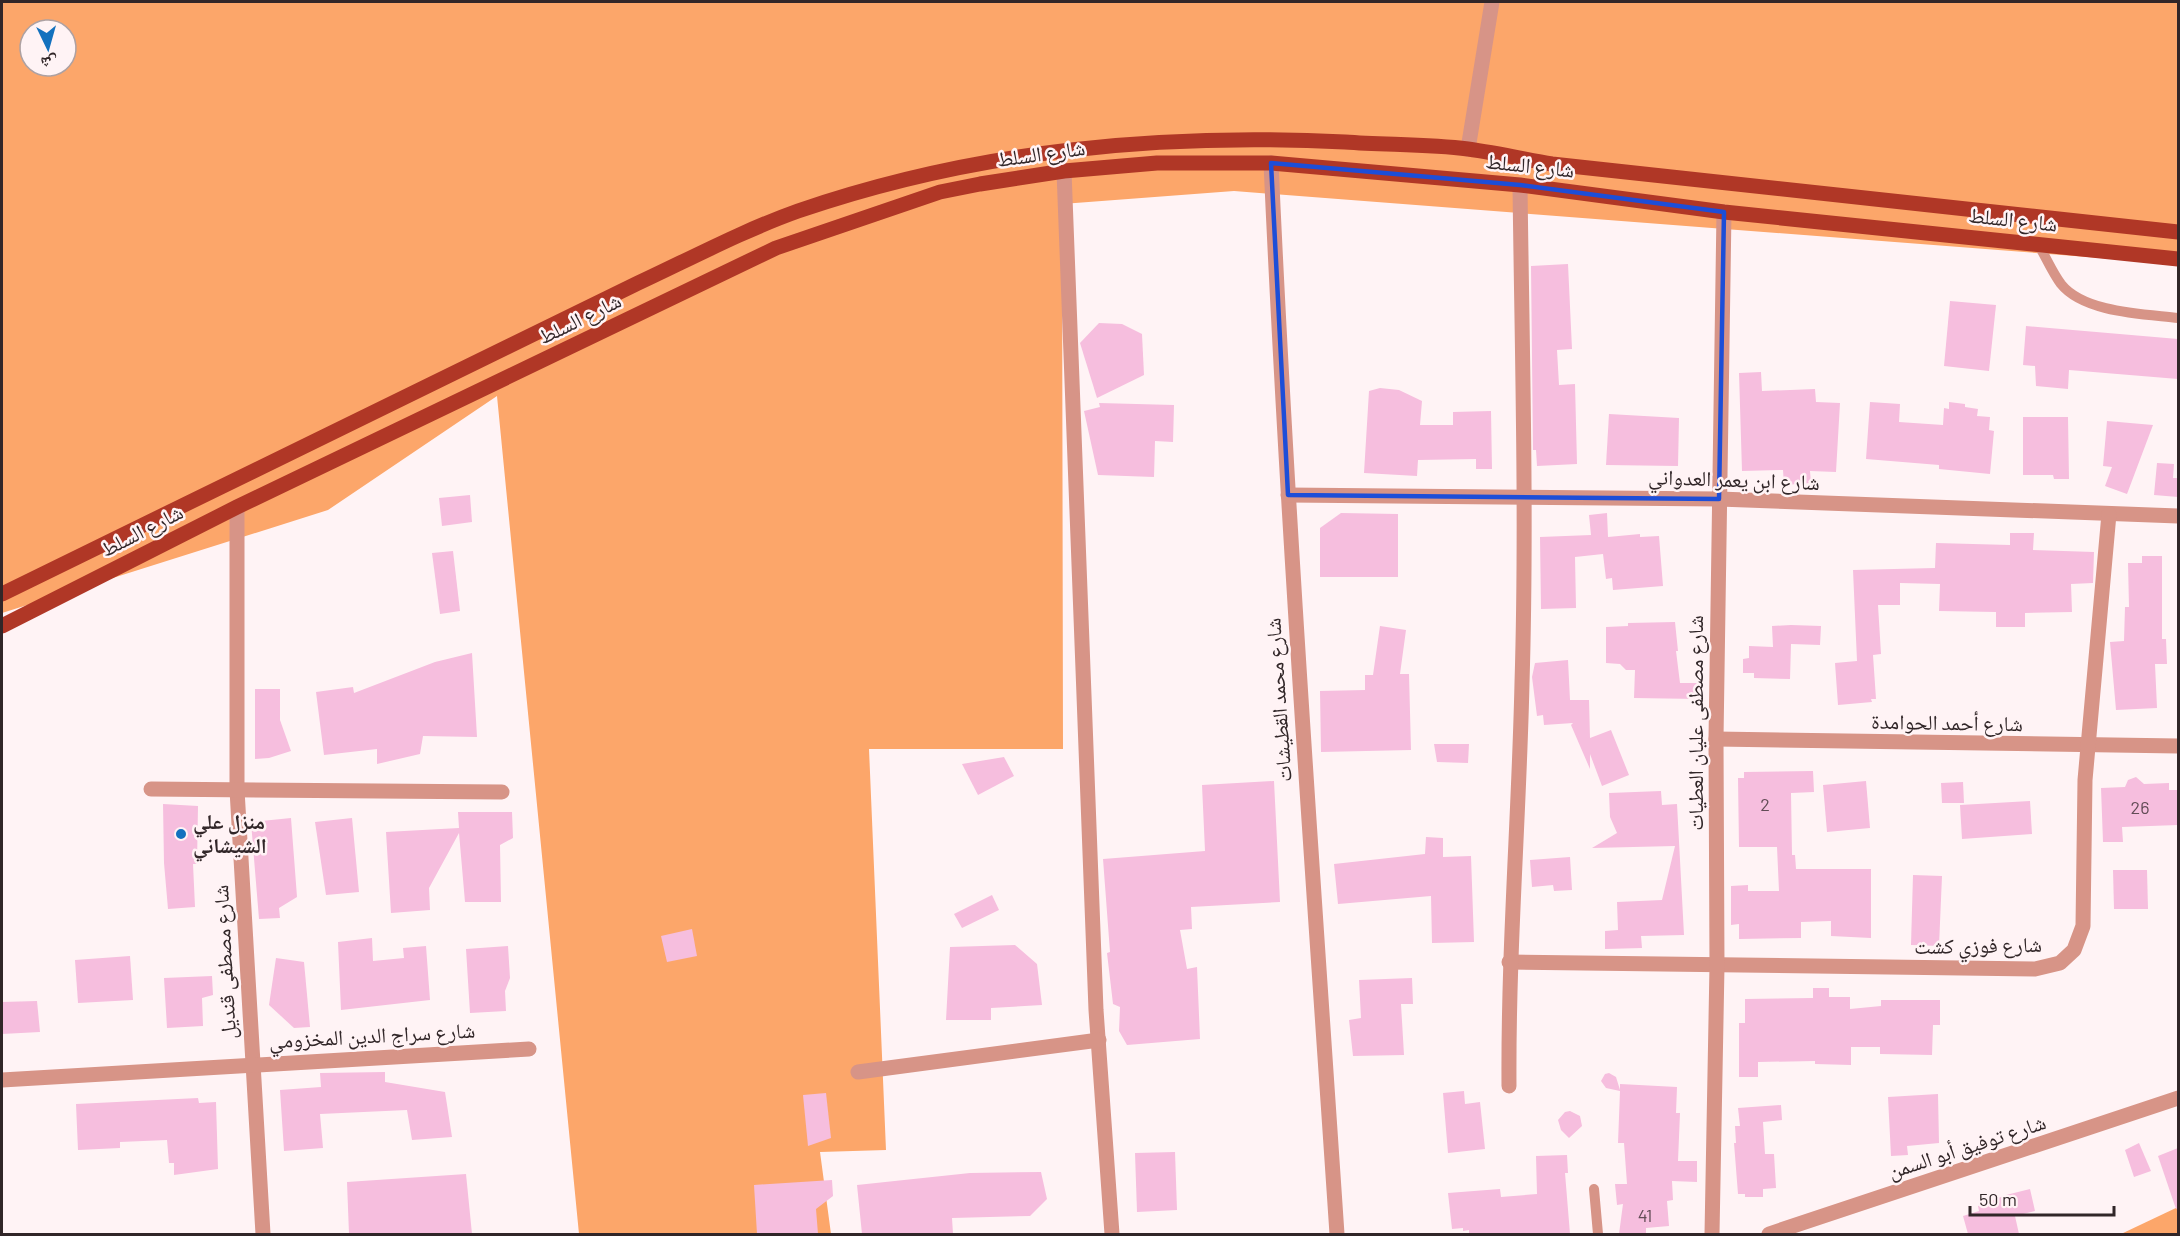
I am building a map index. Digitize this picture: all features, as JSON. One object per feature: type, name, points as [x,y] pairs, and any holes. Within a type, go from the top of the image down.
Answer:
[{"type":"main road","name":"شارع السلط","points":[[2,594],[645,280],[796,212],[867,189],[993,159],[1135,142],[1263,138],[1468,149],[1552,164],[2178,232]]},
{"type":"main road","name":"شارع السلط","points":[[2,626],[237,507],[776,248],[940,192],[1064,171],[1179,161],[1271,163],[1520,185],[1724,212],[2178,259]]},
{"type":"street","points":[[1468,149],[1492,2]]},
{"type":"street","name":"شارع محمد القطيشات","points":[[1271,163],[1300,707],[1337,1234]]},
{"type":"street","points":[[1064,171],[1099,1040],[1112,1234]]},
{"type":"street","points":[[1509,1086],[1509,962],[1522,683],[1520,185]]},
{"type":"street","name":"شارع مصطفى عليان العطيات","points":[[1712,1234],[1717,966],[1716,739],[1724,212]]},
{"type":"street","name":"شارع ابن يعمر العدواني","points":[[1288,495],[1719,499],[2178,516]]},
{"type":"street","name":"شارع مصطفى قنديل","points":[[237,507],[237,790],[263,1234]]},
{"type":"street","name":"شارع فوزي كشت","points":[[1509,962],[2036,969],[2060,963],[2074,950],[2083,926],[2083,819],[2109,514]]},
{"type":"street","name":"شارع أحمد الحوامدة","points":[[1716,739],[2178,746]]},
{"type":"street","points":[[151,789],[502,792]]},
{"type":"street","points":[[858,1072],[1099,1040]]},
{"type":"street","name":"شارع سراج الدين المخزومي","points":[[2,1080],[530,1048]]},
{"type":"street","name":"شارع توفيق أبو السمن","points":[[1769,1234],[2178,1098]]},
{"type":"lane","points":[[2038,244],[2062,285],[2086,301],[2105,309],[2178,318]]},
{"type":"lane","points":[[1594,1189],[1598,1234]]},
{"type":"highlighted area","points":[[1271,163],[1520,185],[1724,212],[1719,499],[1288,495]]},
{"type":"shaded area","points":[[2,2],[2178,2],[2178,264],[1234,191],[1062,204],[1063,749],[869,749],[886,1150],[820,1152],[831,1234],[579,1234],[497,396],[328,510],[2,613]]},
{"type":"shaded area","points":[[2178,1207],[2178,1234],[2121,1234]]},
{"type":"building","points":[[1568,264],[1572,349],[1557,350],[1559,385],[1575,384],[1577,464],[1537,466],[1536,450],[1533,450],[1531,266]]},
{"type":"building","points":[[1950,301],[1996,305],[1989,371],[1944,366]]},
{"type":"building","points":[[1099,323],[1122,324],[1142,334],[1144,375],[1097,398],[1080,343]]},
{"type":"building","points":[[2026,326],[2178,339],[2178,379],[2069,370],[2068,389],[2036,386],[2035,366],[2023,365]]},
{"type":"building","points":[[1761,372],[1762,391],[1815,389],[1816,402],[1840,403],[1836,472],[1810,471],[1811,483],[1784,485],[1783,470],[1742,471],[1739,373]]},
{"type":"building","points":[[1380,388],[1399,390],[1422,401],[1420,425],[1453,425],[1453,412],[1491,411],[1492,469],[1476,469],[1476,459],[1418,460],[1417,476],[1364,473],[1369,391]]},
{"type":"building","points":[[1870,402],[1900,404],[1899,422],[1943,425],[1944,408],[1949,409],[1949,402],[1965,404],[1965,407],[1978,409],[1977,416],[1990,417],[1989,430],[1994,431],[1990,474],[1939,469],[1939,465],[1866,459]]},
{"type":"building","points":[[1099,403],[1174,405],[1173,442],[1155,441],[1154,477],[1098,475],[1084,411],[1100,407]]},
{"type":"building","points":[[1609,414],[1679,418],[1678,466],[1606,465]]},
{"type":"building","points":[[2023,417],[2068,417],[2069,479],[2054,479],[2053,475],[2023,475]]},
{"type":"building","points":[[2107,421],[2153,425],[2127,494],[2105,486],[2112,467],[2103,466]]},
{"type":"building","points":[[2157,463],[2174,464],[2173,478],[2178,478],[2178,497],[2154,495]]},
{"type":"building","points":[[470,495],[472,522],[442,526],[439,498]]},
{"type":"building","points":[[1341,513],[1398,514],[1398,577],[1320,577],[1320,528]]},
{"type":"building","points":[[1607,513],[1608,537],[1640,534],[1640,537],[1659,536],[1663,586],[1613,590],[1612,578],[1606,579],[1603,554],[1575,557],[1576,608],[1541,609],[1540,537],[1591,535],[1589,515]]},
{"type":"building","points":[[2010,533],[2034,533],[2033,550],[2094,552],[2093,583],[2071,584],[2072,612],[2025,613],[2025,627],[1996,627],[1996,612],[1939,611],[1940,584],[1900,583],[1900,605],[1878,605],[1881,654],[1873,655],[1876,699],[1871,699],[1872,702],[1838,705],[1835,663],[1857,661],[1853,570],[1935,568],[1936,543],[2010,545]]},
{"type":"building","points":[[453,551],[460,611],[440,614],[432,553]]},
{"type":"building","points":[[2142,556],[2162,556],[2162,639],[2166,639],[2167,664],[2155,664],[2157,708],[2116,710],[2110,642],[2124,641],[2125,607],[2129,607],[2128,563],[2142,563]]},
{"type":"building","points":[[1675,622],[1680,683],[1698,683],[1698,699],[1634,698],[1635,670],[1626,670],[1620,664],[1606,663],[1606,627],[1628,626],[1628,623]]},
{"type":"building","points":[[1380,626],[1406,630],[1400,674],[1409,674],[1411,750],[1321,752],[1320,691],[1365,690],[1365,675],[1373,675]]},
{"type":"building","points":[[1772,626],[1821,626],[1820,645],[1791,644],[1790,679],[1754,678],[1754,673],[1743,673],[1743,659],[1749,658],[1749,646],[1773,647]]},
{"type":"building","points":[[472,653],[477,737],[423,736],[420,754],[377,764],[377,749],[324,755],[316,692],[353,687],[354,693],[435,662]]},
{"type":"building","points":[[1568,660],[1570,700],[1589,700],[1590,738],[1611,730],[1629,775],[1602,786],[1590,754],[1590,769],[1571,725],[1573,723],[1544,725],[1543,715],[1537,716],[1532,677],[1535,663]]},
{"type":"building","points":[[255,689],[280,689],[280,720],[291,751],[269,758],[255,759]]},
{"type":"building","points":[[1434,744],[1469,744],[1468,763],[1437,762]]},
{"type":"building","points":[[1004,757],[1014,776],[978,795],[962,764]]},
{"type":"building","points":[[1813,771],[1814,792],[1791,793],[1792,855],[1795,855],[1796,869],[1871,869],[1871,938],[1831,936],[1831,921],[1801,922],[1801,938],[1739,939],[1739,924],[1731,925],[1731,886],[1748,885],[1748,891],[1779,891],[1777,847],[1739,847],[1738,778],[1744,778],[1744,772]]},
{"type":"building","points":[[2136,777],[2144,784],[2169,783],[2169,790],[2178,790],[2178,825],[2122,827],[2123,842],[2103,842],[2101,788],[2125,787],[2128,780]]},
{"type":"building","points":[[1274,781],[1280,902],[1191,907],[1192,929],[1180,930],[1187,969],[1197,967],[1200,1039],[1127,1045],[1119,1031],[1120,1007],[1113,1004],[1107,953],[1110,952],[1103,859],[1205,851],[1202,785]]},
{"type":"building","points":[[1866,781],[1870,828],[1827,832],[1823,785]]},
{"type":"building","points":[[1963,782],[1964,803],[1942,803],[1941,783]]},
{"type":"building","points":[[1661,791],[1662,805],[1677,804],[1684,935],[1641,936],[1642,948],[1605,949],[1605,931],[1618,930],[1617,902],[1662,900],[1675,846],[1592,848],[1617,833],[1610,817],[1609,793]]},
{"type":"building","points":[[2030,801],[2032,834],[1962,839],[1960,805]]},
{"type":"building","name":"منزل علي الشيشاني","points":[[163,804],[198,806],[197,864],[193,864],[195,907],[168,909],[164,863]]},
{"type":"building","points":[[458,812],[512,812],[513,838],[500,845],[501,902],[465,902],[459,833],[429,888],[430,910],[391,913],[386,832],[459,828]]},
{"type":"building","points":[[291,818],[297,897],[279,908],[280,918],[259,919],[251,822]]},
{"type":"building","points":[[352,818],[359,892],[326,895],[315,822]]},
{"type":"building","points":[[1426,837],[1443,838],[1443,857],[1471,856],[1474,942],[1432,943],[1431,896],[1338,904],[1334,864],[1425,854]]},
{"type":"building","points":[[1570,857],[1572,890],[1554,891],[1553,885],[1532,887],[1530,860]]},
{"type":"building","points":[[2113,870],[2147,870],[2148,909],[2114,909]]},
{"type":"building","points":[[1913,875],[1942,876],[1939,946],[1911,945]]},
{"type":"building","points":[[992,895],[999,910],[962,928],[954,914]]},
{"type":"building","points":[[692,929],[697,956],[667,962],[661,936]]},
{"type":"building","points":[[372,938],[373,961],[404,958],[403,948],[426,946],[430,1000],[341,1010],[338,942]]},
{"type":"building","points":[[1015,945],[1037,964],[1042,1005],[991,1008],[991,1020],[946,1020],[950,947]]},
{"type":"building","points":[[508,946],[510,978],[505,991],[506,1011],[470,1013],[466,949]]},
{"type":"building","points":[[130,956],[133,1000],[78,1003],[75,960]]},
{"type":"building","points":[[276,958],[304,962],[310,1027],[294,1028],[269,1005]]},
{"type":"building","points":[[212,976],[213,995],[202,998],[203,1026],[167,1028],[164,978]]},
{"type":"building","points":[[1412,978],[1413,1004],[1401,1004],[1404,1055],[1353,1056],[1349,1020],[1361,1018],[1359,980]]},
{"type":"building","points":[[1813,988],[1829,988],[1829,997],[1850,997],[1850,1009],[1881,1006],[1881,1000],[1940,1000],[1940,1025],[1933,1025],[1932,1055],[1880,1054],[1880,1047],[1851,1047],[1851,1065],[1815,1064],[1815,1061],[1758,1062],[1758,1077],[1739,1077],[1739,1023],[1745,1023],[1745,999],[1813,998]]},
{"type":"building","points":[[37,1001],[40,1032],[2,1034],[2,1002]]},
{"type":"building","points":[[385,1072],[385,1082],[445,1092],[452,1137],[412,1140],[407,1110],[320,1114],[323,1148],[284,1151],[280,1090],[321,1087],[320,1073]]},
{"type":"building","points":[[1609,1073],[1616,1077],[1620,1090],[1620,1084],[1677,1087],[1676,1113],[1680,1113],[1678,1161],[1697,1161],[1697,1182],[1672,1181],[1673,1200],[1667,1201],[1669,1226],[1646,1228],[1646,1234],[1619,1234],[1623,1204],[1617,1205],[1615,1184],[1627,1184],[1624,1143],[1618,1143],[1620,1091],[1606,1088],[1601,1081],[1605,1074]]},
{"type":"building","points":[[1464,1091],[1465,1104],[1480,1102],[1485,1149],[1448,1153],[1443,1093]]},
{"type":"building","points":[[826,1093],[831,1138],[808,1146],[803,1095]]},
{"type":"building","points":[[1938,1094],[1939,1143],[1907,1146],[1908,1155],[1891,1156],[1888,1097]]},
{"type":"building","points":[[198,1098],[199,1103],[216,1102],[218,1169],[174,1175],[174,1163],[169,1163],[167,1140],[120,1142],[120,1148],[78,1150],[76,1104]]},
{"type":"building","points":[[1781,1105],[1782,1120],[1763,1122],[1765,1154],[1774,1154],[1776,1188],[1763,1189],[1763,1197],[1745,1197],[1745,1194],[1738,1194],[1734,1143],[1736,1143],[1735,1126],[1740,1126],[1738,1108]]},
{"type":"building","points":[[1570,1111],[1580,1116],[1582,1126],[1569,1138],[1561,1130],[1558,1120],[1565,1112]]},
{"type":"building","points":[[2139,1143],[2151,1171],[2134,1177],[2125,1150]]},
{"type":"building","points":[[2178,1148],[2178,1208],[2176,1209],[2158,1156]]},
{"type":"building","points":[[1175,1152],[1177,1210],[1137,1212],[1135,1153]]},
{"type":"building","points":[[1567,1155],[1568,1173],[1565,1173],[1570,1234],[1469,1234],[1469,1230],[1463,1231],[1463,1228],[1452,1229],[1448,1193],[1500,1189],[1501,1197],[1537,1194],[1536,1156]]},
{"type":"building","points":[[1041,1172],[1047,1199],[1030,1216],[952,1218],[953,1234],[862,1234],[857,1185],[970,1173]]},
{"type":"building","points":[[466,1174],[472,1234],[349,1234],[347,1182]]},
{"type":"building","points":[[832,1180],[833,1196],[816,1209],[818,1234],[757,1234],[754,1185]]},
{"type":"building","points":[[2030,1189],[2035,1211],[2015,1216],[2019,1234],[1968,1234],[1963,1216],[1979,1211],[1978,1206]]},
{"type":"place","name":"منزل علي الشيشاني","points":[[181,834]]}]
